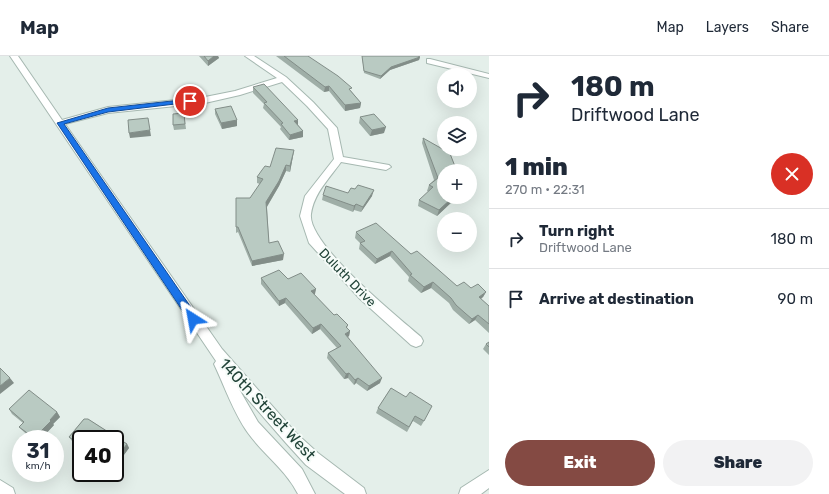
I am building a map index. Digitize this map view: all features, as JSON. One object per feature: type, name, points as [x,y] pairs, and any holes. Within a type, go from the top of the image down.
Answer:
[{"type":"street","name":"140th Street West","points":[[14,56],[217,353],[291,438],[312,459],[358,494]]},
{"type":"street","points":[[249,56],[283,79],[310,104],[332,128],[338,159],[386,167]]},
{"type":"street","points":[[430,61],[489,76]]},
{"type":"street","points":[[60,123],[108,110],[205,100],[283,79]]},
{"type":"street","name":"Duluth Drive","points":[[338,159],[310,196],[305,216],[315,243],[364,296],[416,341]]},
{"type":"street","name":"140th Street West","points":[[217,353],[238,403],[253,427],[296,474],[307,494]]},
{"type":"street","points":[[467,494],[489,478]]},
{"type":"street","points":[[0,488],[7,494]]},
{"type":"building","points":[[204,56],[214,56],[208,61]]},
{"type":"building","points":[[284,56],[308,56],[338,76],[352,88],[349,89],[361,103],[345,105],[329,86],[325,87]]},
{"type":"building","points":[[362,56],[420,57],[391,67],[381,76],[364,71]]},
{"type":"building","points":[[264,84],[298,120],[294,121],[303,131],[290,135],[281,124],[283,123],[264,103],[267,102],[253,87]]},
{"type":"building","points":[[231,106],[237,120],[221,123],[215,109]]},
{"type":"building","points":[[184,113],[185,124],[173,125],[173,114]]},
{"type":"building","points":[[374,114],[386,127],[372,130],[360,117]]},
{"type":"building","points":[[148,118],[150,130],[129,133],[128,120]]},
{"type":"building","points":[[423,138],[437,146],[437,156],[451,156],[454,164],[437,164],[437,175]]},
{"type":"building","points":[[276,148],[294,150],[290,166],[286,165],[279,181],[266,202],[269,243],[278,241],[284,254],[252,261],[238,227],[236,227],[236,198],[250,198],[263,179],[257,177],[265,166],[270,167]]},
{"type":"building","points":[[437,179],[437,204],[445,204],[439,210],[419,200],[433,187],[429,185]]},
{"type":"building","points":[[358,185],[374,190],[363,207],[356,204],[354,206],[323,195],[326,186],[348,193],[351,188],[355,189]]},
{"type":"building","points":[[376,223],[411,254],[417,251],[457,286],[464,282],[471,288],[478,284],[486,292],[479,297],[489,306],[489,324],[478,315],[472,319],[433,282],[424,287],[410,275],[412,274],[392,251],[377,259],[360,243],[365,241],[356,232]]},
{"type":"building","points":[[279,270],[288,279],[301,273],[316,289],[311,291],[334,315],[337,314],[348,325],[346,327],[350,331],[345,334],[382,378],[369,386],[358,378],[355,380],[349,373],[346,374],[328,353],[341,346],[321,324],[313,328],[286,298],[279,301],[261,278]]},
{"type":"building","points":[[0,368],[10,378],[0,386]]},
{"type":"building","points":[[391,388],[406,397],[410,392],[432,406],[424,421],[415,416],[409,427],[378,408]]},
{"type":"building","points":[[29,390],[57,412],[42,430],[23,430],[19,427],[24,422],[9,409]]},
{"type":"building","points":[[84,419],[88,419],[105,430],[75,430]]},
{"type":"route","points":[[190,101],[108,110],[60,123],[193,319]]}]
